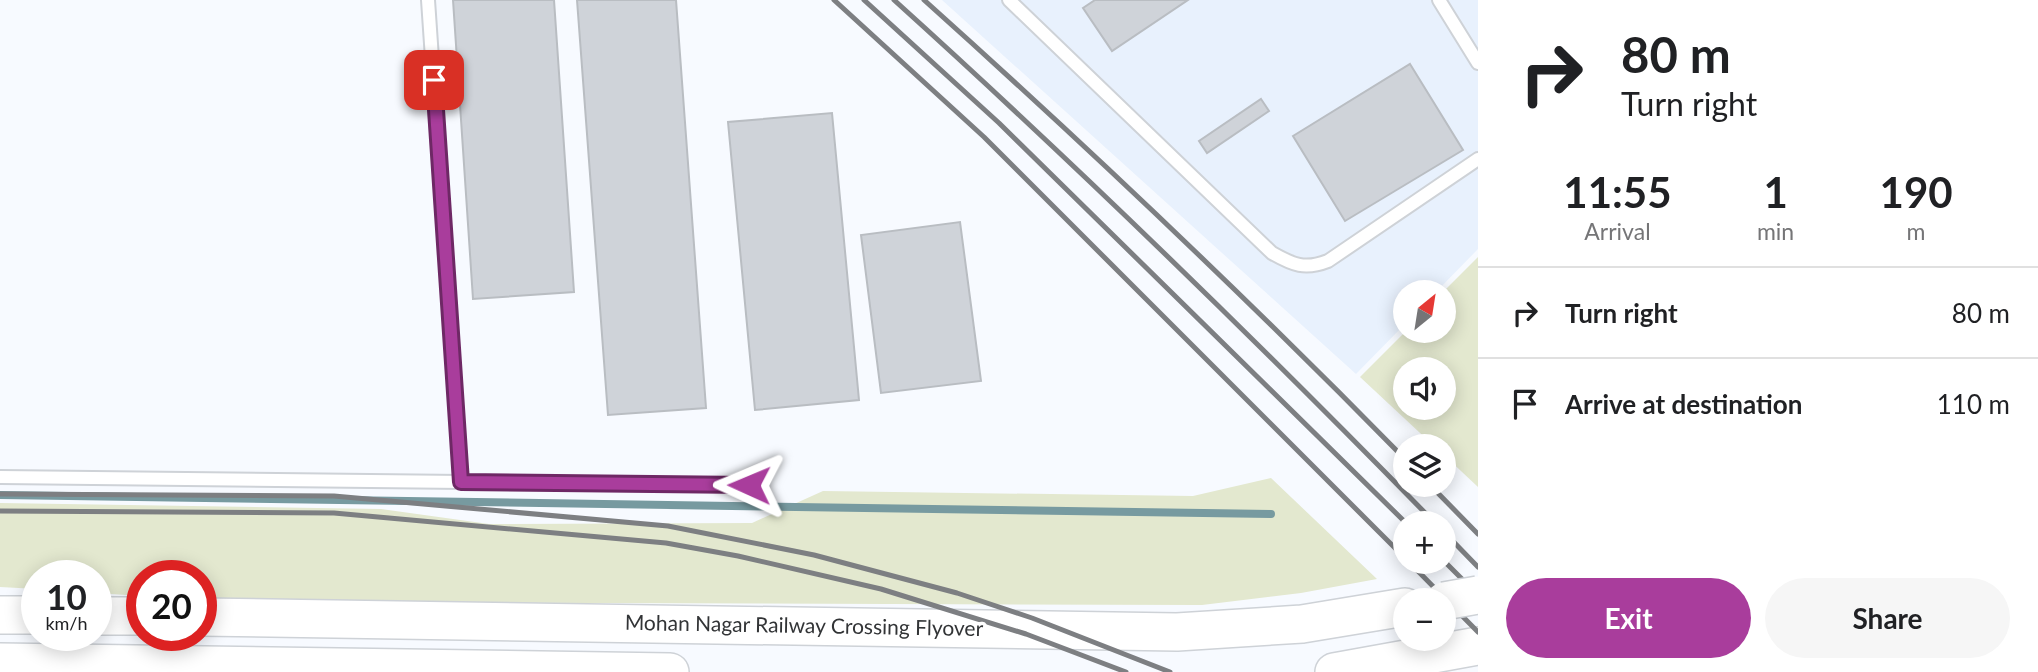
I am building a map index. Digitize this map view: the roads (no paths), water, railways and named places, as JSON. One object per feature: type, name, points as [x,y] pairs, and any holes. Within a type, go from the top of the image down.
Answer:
[{"type":"main road","points":[[1456,599],[1478,596]]},
{"type":"main road","name":"Mohan Nagar Railway Crossing Flyover","points":[[217,617],[1177,632],[1302,624],[1393,609]]},
{"type":"main road","points":[[0,615],[21,615]]},
{"type":"main road","points":[[1334,672],[1478,646]]},
{"type":"main road","points":[[0,662],[670,672]]},
{"type":"lane","points":[[428,0],[461,482]]},
{"type":"lane","points":[[1009,0],[1272,253],[1293,265],[1313,267],[1328,261],[1478,159]]},
{"type":"lane","points":[[1439,0],[1478,63]]},
{"type":"lane","points":[[0,477],[749,485]]},
{"type":"waterway","points":[[0,495],[1271,514]]},
{"type":"railway","points":[[834,0],[984,137],[1393,546]]},
{"type":"railway","points":[[864,0],[999,123],[1394,511]]},
{"type":"railway","points":[[894,0],[1169,257],[1423,511]]},
{"type":"railway","points":[[924,0],[1168,226],[1393,447]]},
{"type":"railway","points":[[0,494],[334,496],[668,526],[814,555],[957,593],[1032,618],[1170,672]]},
{"type":"railway","points":[[1442,497],[1478,534]]},
{"type":"railway","points":[[0,511],[334,513],[666,543],[738,556],[881,589],[1026,634],[1126,672]]},
{"type":"railway","points":[[1456,544],[1478,567]]},
{"type":"railway","points":[[1456,573],[1478,595]]},
{"type":"railway","points":[[1421,574],[1478,632]]}]
